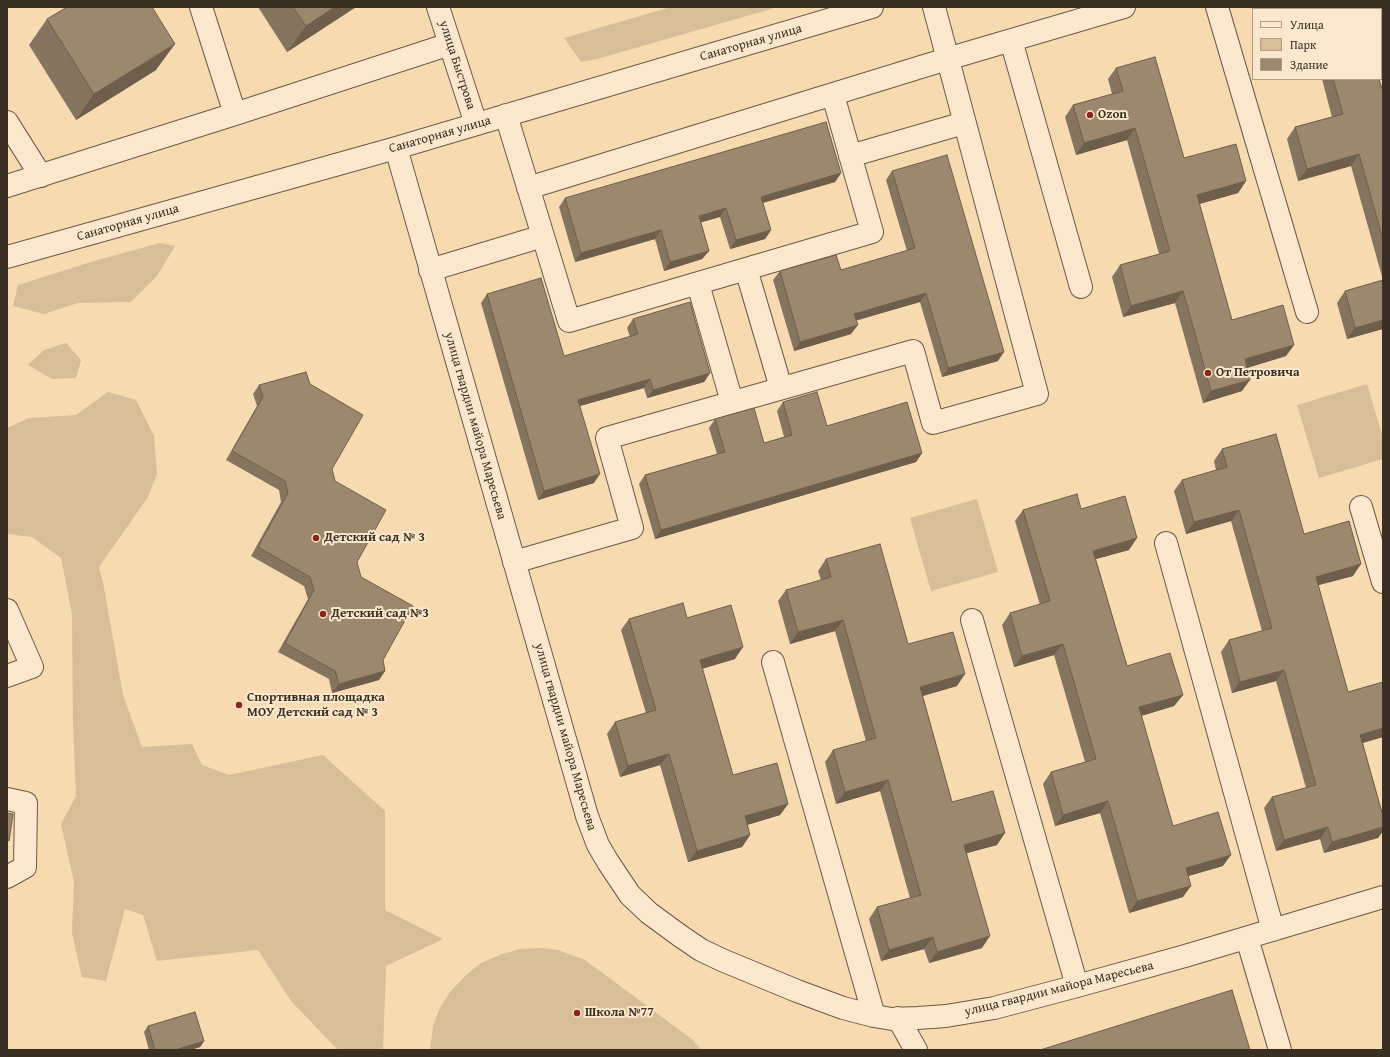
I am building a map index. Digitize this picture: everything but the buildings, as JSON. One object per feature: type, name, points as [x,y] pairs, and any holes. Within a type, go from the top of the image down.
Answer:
[{"type":"street","points":[[201,7],[235,114]]},
{"type":"street","name":"улица Быстрова","points":[[438,7],[476,124]]},
{"type":"street","name":"Санаторная улица","points":[[7,257],[396,148],[872,7]]},
{"type":"street","points":[[514,562],[632,528],[607,438],[913,351],[933,423],[1037,394],[934,7]]},
{"type":"street","points":[[528,188],[948,59],[1124,7]]},
{"type":"street","points":[[1217,7],[1307,312]]},
{"type":"street","points":[[1011,40],[1081,287]]},
{"type":"street","points":[[7,186],[450,44]]},
{"type":"street","points":[[506,115],[569,321],[872,232],[833,95]]},
{"type":"street","points":[[7,122],[41,176]]},
{"type":"street","points":[[850,156],[964,122]]},
{"type":"street","name":"улица гвардии майора Маресьева","points":[[396,148],[586,816],[598,845],[630,895],[649,913],[679,936],[701,950],[722,960],[797,991],[844,1008],[874,1016],[898,1018],[940,1017],[994,1008],[1077,986],[1247,938],[1383,897]]},
{"type":"street","points":[[430,270],[543,236]]},
{"type":"street","points":[[746,269],[781,388]]},
{"type":"street","points":[[698,284],[732,402]]},
{"type":"street","points":[[1361,507],[1383,582]]},
{"type":"street","points":[[1166,543],[1273,930]]},
{"type":"street","points":[[7,610],[32,667],[7,676]]},
{"type":"street","points":[[972,620],[1077,986]]},
{"type":"street","points":[[773,662],[874,1016]]},
{"type":"street","points":[[7,799],[26,802],[25,867],[7,877]]},
{"type":"street","points":[[1247,938],[1280,1050]]},
{"type":"street","points":[[898,1018],[916,1050]]},
{"type":"green space","points":[[671,7],[778,7],[597,59],[581,62],[564,38]]},
{"type":"green space","points":[[160,243],[175,246],[157,276],[131,302],[78,303],[44,314],[13,306],[18,285],[94,261]]},
{"type":"green space","points":[[66,343],[81,360],[76,378],[52,379],[28,365],[44,350]]},
{"type":"green space","points":[[1367,384],[1383,438],[1383,459],[1319,478],[1297,405]]},
{"type":"green space","points":[[108,392],[136,400],[154,436],[157,474],[148,497],[99,567],[123,695],[142,747],[192,744],[202,765],[229,775],[323,755],[385,811],[385,910],[443,939],[386,966],[383,1050],[338,1050],[291,1001],[258,950],[157,961],[143,915],[125,909],[106,981],[82,977],[72,933],[74,882],[61,824],[76,796],[73,722],[72,614],[61,558],[32,537],[7,534],[7,428],[29,418],[76,415]]},
{"type":"green space","points":[[977,499],[998,572],[931,591],[910,518]]},
{"type":"green space","points":[[541,948],[558,950],[585,960],[693,1040],[701,1050],[430,1050],[433,1026],[440,1008],[450,992],[465,976],[481,963],[502,954],[521,949]]},
{"type":"place","name":"Ozon","points":[[1090,115]]},
{"type":"place","name":"От Петровича","points":[[1208,373]]},
{"type":"place","name":"Детский сад № 3","points":[[316,538]]},
{"type":"place","name":"Детский сад №3","points":[[323,614]]},
{"type":"place","name":"Спортивная площадка МОУ Детский сад № 3","points":[[239,705]]},
{"type":"place","name":"Школа №77","points":[[577,1013]]}]
